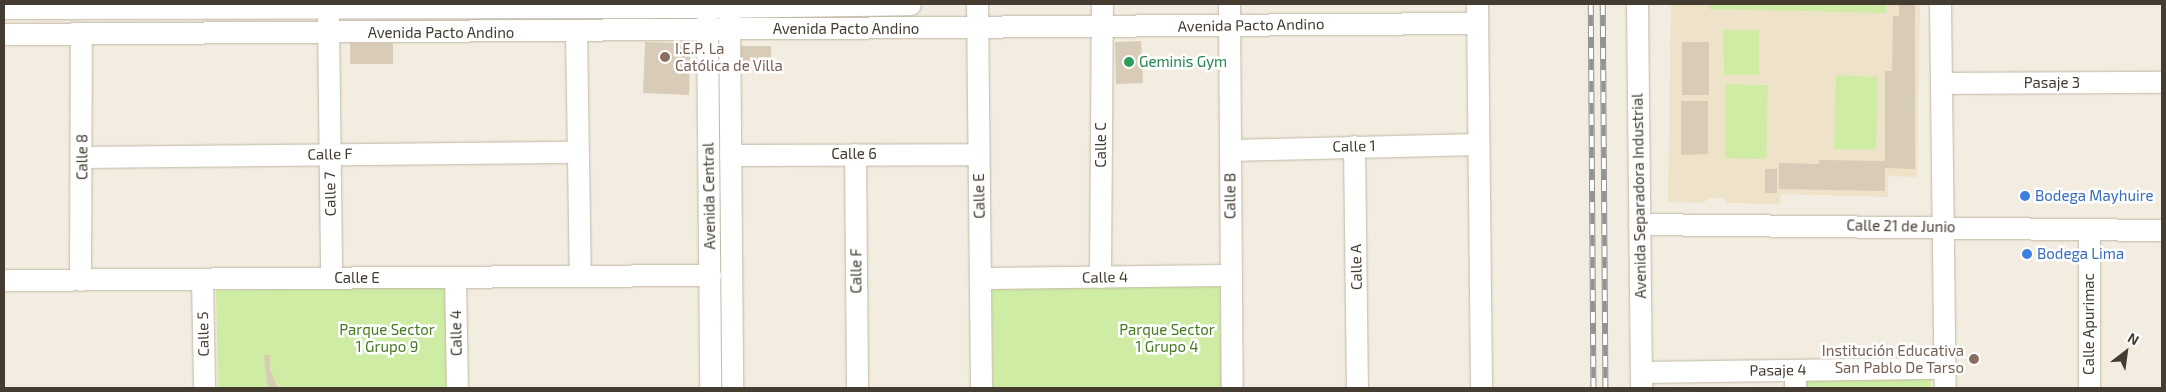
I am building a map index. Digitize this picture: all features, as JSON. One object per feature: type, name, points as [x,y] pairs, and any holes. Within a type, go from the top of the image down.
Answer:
[{"type":"street","name":"Avenida Pacto Andino","points":[[4,34],[81,34],[461,5],[910,4]]},
{"type":"street","name":"Calle E","points":[[977,4],[981,388]]},
{"type":"street","name":"Calle B","points":[[1229,4],[1232,388]]},
{"type":"street","name":"Avenida Separadora Industrial","points":[[1637,4],[1641,380]]},
{"type":"street","points":[[1940,4],[1944,378]]},
{"type":"street","name":"Avenida Pacto Andino","points":[[4,8],[210,5],[328,16],[576,32],[977,28],[1102,15],[1229,26],[1477,13]]},
{"type":"street","name":"Avenida Central","points":[[707,5],[710,388]]},
{"type":"street","name":"Avenida Central","points":[[729,5],[732,388]]},
{"type":"street","points":[[1477,13],[1480,388]]},
{"type":"street","name":"Calle C","points":[[1100,277],[1102,15]]},
{"type":"street","name":"Calle 7","points":[[328,16],[331,278]]},
{"type":"street","points":[[576,32],[580,276]]},
{"type":"street","name":"Calle 8","points":[[80,280],[81,34]]},
{"type":"street","name":"Pasaje 3","points":[[1941,83],[2162,82]]},
{"type":"street","name":"Calle 1","points":[[1230,150],[1478,144]]},
{"type":"street","name":"Calle A","points":[[1354,146],[1357,388]]},
{"type":"street","name":"Calle F","points":[[82,157],[578,152]]},
{"type":"street","name":"Calle F","points":[[855,154],[857,388]]},
{"type":"street","name":"Calle 6","points":[[730,155],[978,154]]},
{"type":"street","name":"Calle 21 de Junio","points":[[1639,224],[2162,230]]},
{"type":"street","name":"Calle Apurimac","points":[[2089,229],[2089,388]]},
{"type":"street","name":"Calle E","points":[[4,280],[710,275]]},
{"type":"street","name":"Calle 4","points":[[980,278],[1231,275]]},
{"type":"street","name":"Calle 4","points":[[455,277],[457,388]]},
{"type":"street","name":"Calle 5","points":[[202,279],[204,388]]},
{"type":"street","name":"Pasaje 4","points":[[1641,380],[1944,378]]},
{"type":"shaded area","points":[[1671,4],[1920,4],[1917,177],[1888,176],[1888,197],[1781,194],[1780,204],[1727,203],[1723,198],[1709,198],[1703,203],[1668,202]]},
{"type":"green space","points":[[1709,4],[1886,4],[1886,13],[1709,9]]},
{"type":"green space","points":[[1723,30],[1759,30],[1759,75],[1724,75]]},
{"type":"green space","points":[[1836,75],[1878,77],[1876,150],[1834,149]]},
{"type":"green space","points":[[1726,84],[1768,85],[1766,159],[1725,158]]},
{"type":"green space","name":"Parque Sector 1 Grupo 4","points":[[1220,285],[1222,388],[993,388],[992,288]]},
{"type":"green space","name":"Parque Sector 1 Grupo 9","points":[[449,287],[451,388],[218,388],[216,290]]},
{"type":"green space","points":[[1931,379],[1931,388],[1804,388],[1804,381]]},
{"type":"building","points":[[1899,4],[1915,4],[1915,169],[1885,168],[1885,191],[1779,189],[1779,163],[1819,164],[1819,160],[1885,161],[1885,71],[1892,71],[1893,16],[1899,16]]},
{"type":"building","name":"Geminis Gym","points":[[1141,41],[1143,83],[1116,84],[1115,42]]},
{"type":"building","points":[[645,42],[678,43],[690,55],[689,95],[643,93]]},
{"type":"building","points":[[1682,42],[1709,42],[1709,95],[1682,95]]},
{"type":"building","points":[[350,43],[393,43],[393,64],[350,64]]},
{"type":"building","points":[[739,46],[771,46],[771,64],[740,65]]},
{"type":"building","points":[[1681,101],[1708,101],[1708,154],[1681,155]]},
{"type":"building","points":[[1765,169],[1777,169],[1777,193],[1765,193]]},
{"type":"building","points":[[264,355],[270,355],[270,370],[278,388],[270,388],[267,382]]},
{"type":"railway","points":[[1591,4],[1594,388]]},
{"type":"railway","points":[[1603,4],[1606,388]]},
{"type":"place","name":"I.E.P. La Católica de Villa","points":[[665,57]]},
{"type":"place","name":"Geminis Gym","points":[[1129,62]]},
{"type":"place","name":"Bodega Mayhuire","points":[[2025,196]]},
{"type":"place","name":"Bodega Lima","points":[[2027,254]]},
{"type":"place","name":"Institución Educativa San Pablo De Tarso","points":[[1974,359]]}]
